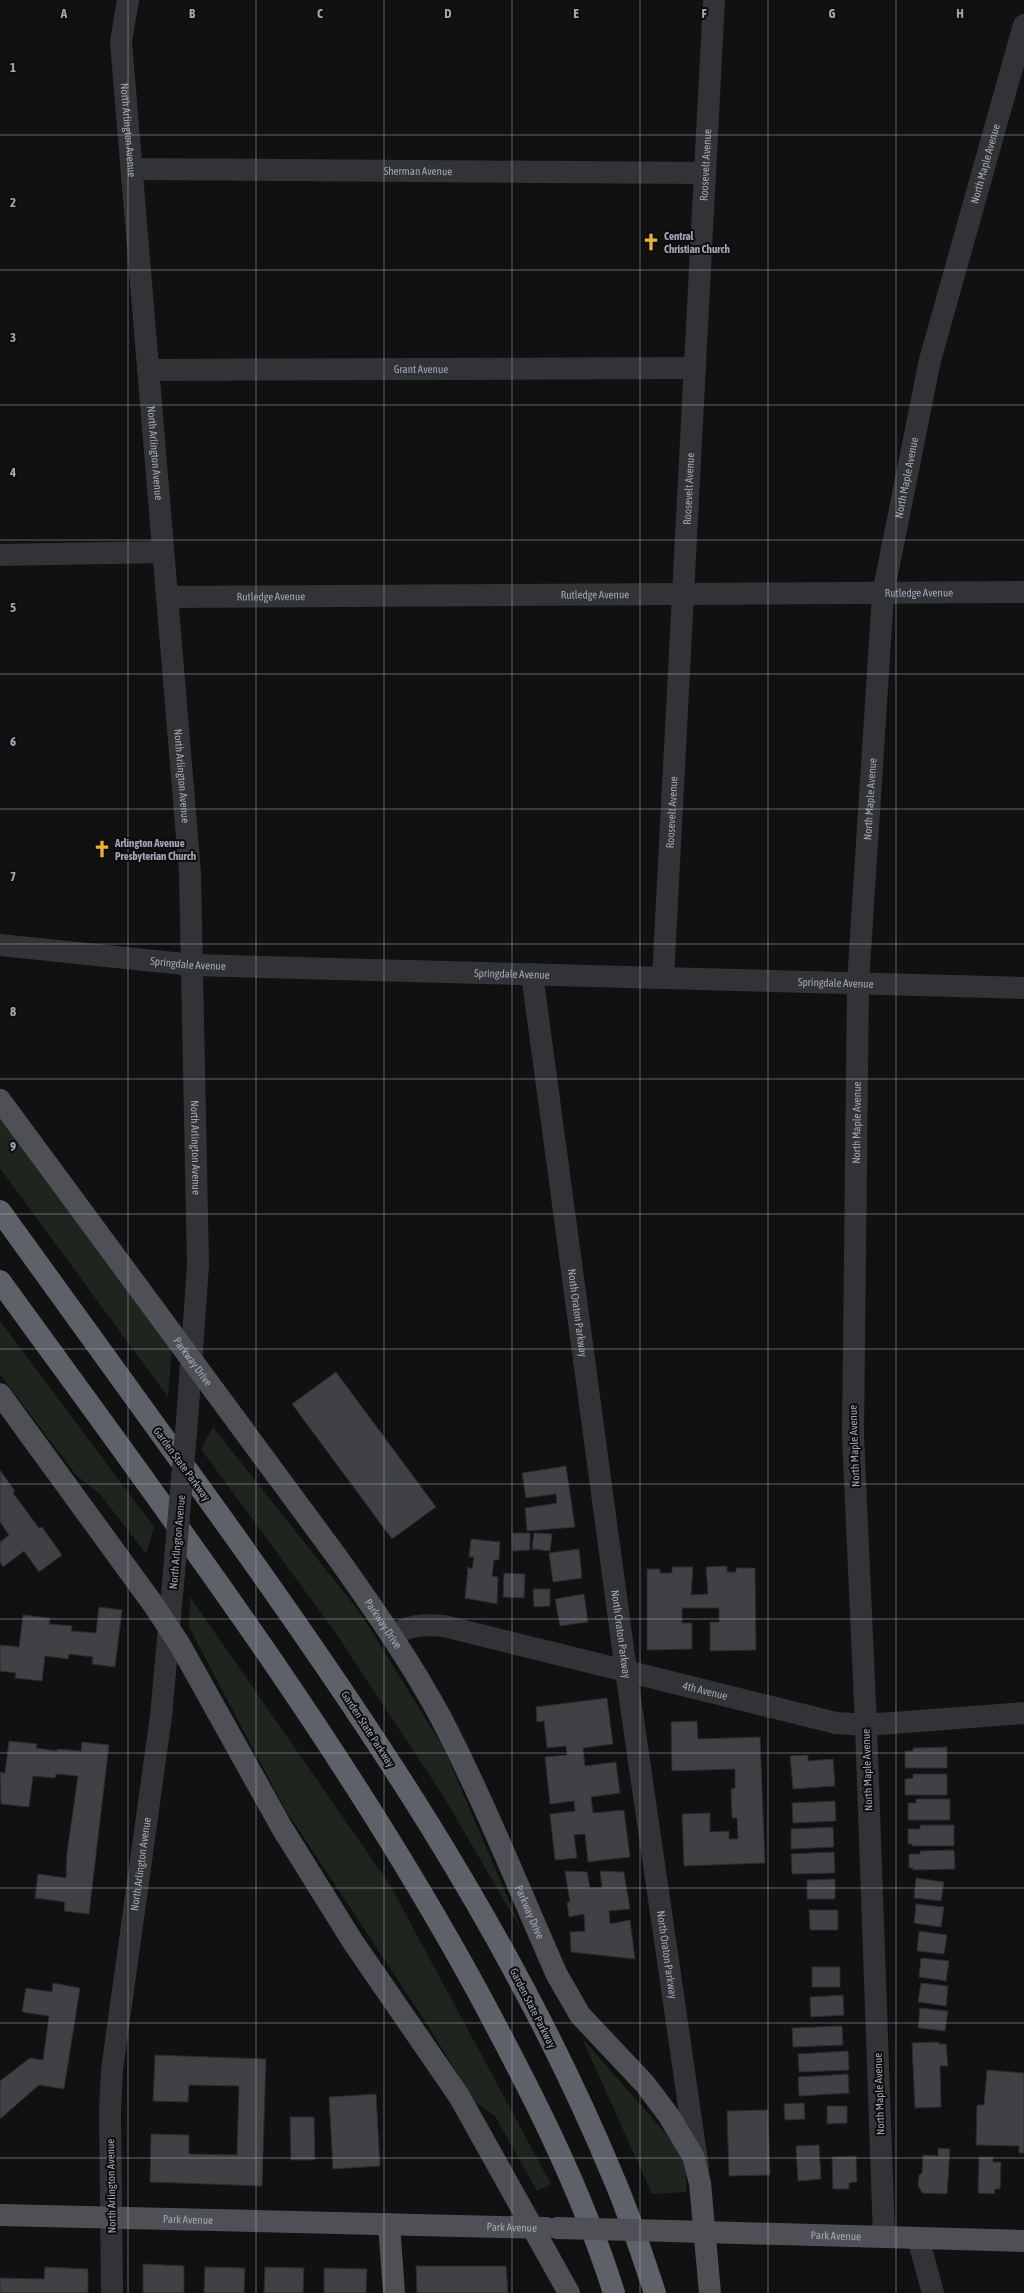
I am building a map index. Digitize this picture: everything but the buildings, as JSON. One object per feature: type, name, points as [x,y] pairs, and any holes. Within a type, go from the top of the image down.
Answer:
[{"type":"highway","name":"Garden State Parkway","points":[[0,1212],[315,1650],[371,1731],[447,1853],[508,1960],[577,2095],[615,2179],[655,2293]]},
{"type":"highway","points":[[0,1281],[243,1618],[309,1714],[397,1850],[450,1942],[542,2115],[578,2195],[614,2293]]},
{"type":"main road","name":"Parkway Drive","points":[[0,1100],[337,1557],[391,1636],[425,1690],[451,1738],[557,1975],[572,2002],[591,2028],[630,2068],[669,2116],[693,2156],[700,2183]]},
{"type":"main road","points":[[0,1394],[169,1629],[200,1678],[253,1778],[298,1856],[353,1942],[455,2091],[534,2227],[569,2293]]},
{"type":"main road","name":"North Oraton Parkway","points":[[700,2183],[703,2232],[710,2293]]},
{"type":"main road","name":"Park Avenue","points":[[0,2215],[534,2227],[1024,2241]]},
{"type":"main road","points":[[389,2224],[394,2293]]},
{"type":"street","name":"North Arlington Avenue","points":[[112,2293],[112,2070],[158,1740],[187,1422],[198,1265],[190,873],[121,42],[128,0]]},
{"type":"street","name":"Roosevelt Avenue","points":[[663,978],[714,0]]},
{"type":"street","name":"North Maple Avenue","points":[[884,2237],[866,1726],[852,1422],[858,983],[883,594],[930,360],[1024,25]]},
{"type":"street","name":"Sherman Avenue","points":[[132,169],[705,173]]},
{"type":"street","name":"Grant Avenue","points":[[148,370],[695,368]]},
{"type":"street","points":[[0,555],[163,552]]},
{"type":"street","name":"Rutledge Avenue","points":[[167,597],[1024,592]]},
{"type":"street","name":"Springdale Avenue","points":[[0,945],[193,966],[1024,988]]},
{"type":"street","name":"North Oraton Parkway","points":[[532,974],[626,1671],[700,2183]]},
{"type":"street","name":"4th Avenue","points":[[391,1636],[404,1629],[421,1625],[444,1626],[830,1722],[866,1726],[1024,1713]]},
{"type":"street","points":[[918,2238],[933,2293]]},
{"type":"shaded area","points":[[0,1117],[172,1347],[168,1397],[0,1168]]},
{"type":"shaded area","points":[[0,1321],[154,1527],[146,1554],[100,1494],[76,1475],[0,1374]]},
{"type":"shaded area","points":[[213,1427],[361,1614],[443,1747],[522,1931],[444,1797],[333,1629],[201,1449]]},
{"type":"shaded area","points":[[190,1597],[390,1885],[551,2184],[537,2191],[495,2116],[474,2101],[427,2024],[285,1809],[189,1627]]},
{"type":"shaded area","points":[[582,2038],[686,2157],[686,2192],[652,2194]]},
{"type":"place","name":"Central Christian Church","points":[[651,242]]},
{"type":"place","name":"Arlington Avenue Presbyterian Church","points":[[102,849]]}]
